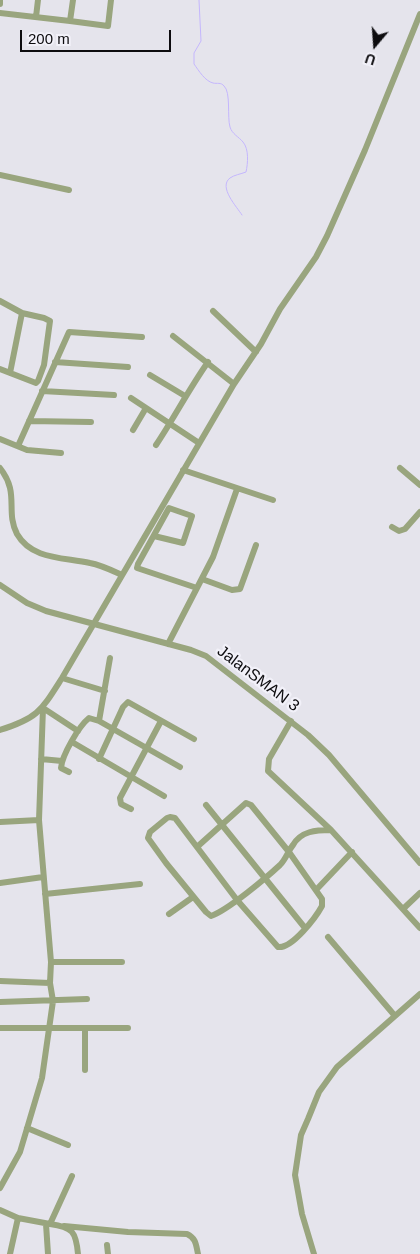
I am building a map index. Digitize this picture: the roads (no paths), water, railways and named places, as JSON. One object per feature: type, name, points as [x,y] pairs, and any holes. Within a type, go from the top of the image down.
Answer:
[{"type":"street","points":[[36,17],[38,0]]},
{"type":"street","points":[[70,21],[73,0]]},
{"type":"street","points":[[0,13],[108,26],[111,0]]},
{"type":"street","points":[[0,730],[21,723],[32,717],[42,708],[62,678],[234,384],[256,352],[280,309],[316,257],[365,150],[420,14]]},
{"type":"street","points":[[0,175],[69,190]]},
{"type":"street","points":[[0,301],[22,313],[49,320],[44,365],[36,384]]},
{"type":"street","points":[[213,311],[256,352]]},
{"type":"street","points":[[10,373],[22,313]]},
{"type":"street","points":[[18,446],[69,332],[142,337]]},
{"type":"street","points":[[173,336],[234,384]]},
{"type":"street","points":[[56,362],[128,367]]},
{"type":"street","points":[[156,445],[170,424],[184,396],[208,362]]},
{"type":"street","points":[[0,369],[36,384],[43,389],[114,395]]},
{"type":"street","points":[[150,375],[184,396]]},
{"type":"street","points":[[131,398],[199,443]]},
{"type":"street","points":[[133,430],[146,408]]},
{"type":"street","points":[[29,421],[91,422]]},
{"type":"street","points":[[0,439],[27,450],[61,453]]},
{"type":"street","points":[[0,468],[8,479],[12,491],[14,524],[17,533],[28,546],[37,552],[50,556],[108,568],[122,576]]},
{"type":"street","points":[[400,468],[420,485]]},
{"type":"street","points":[[183,470],[273,500]]},
{"type":"street","points":[[168,644],[213,557],[237,489]]},
{"type":"street","points":[[154,536],[183,543],[192,516],[169,508],[138,564],[137,568],[197,588]]},
{"type":"street","points":[[392,527],[399,531],[404,529],[420,512]]},
{"type":"street","points":[[202,579],[232,590],[240,588],[256,545]]},
{"type":"street","name":"JalanSMAN 3","points":[[0,586],[36,608],[191,650],[206,656],[308,735],[328,755],[420,863]]},
{"type":"street","points":[[99,721],[110,658]]},
{"type":"street","points":[[62,678],[105,691]]},
{"type":"street","points":[[99,759],[123,707],[128,702],[135,704],[194,739]]},
{"type":"street","points":[[42,708],[78,731]]},
{"type":"street","points":[[0,1188],[20,1152],[28,1128],[42,1078],[53,1001],[50,983],[51,962],[39,820],[42,708]]},
{"type":"street","points":[[69,772],[61,768],[62,761],[78,731],[90,718],[114,729],[180,767]]},
{"type":"street","points":[[131,809],[119,801],[161,721]]},
{"type":"street","points":[[291,721],[269,759],[268,771],[331,830],[420,928]]},
{"type":"street","points":[[72,742],[164,796]]},
{"type":"street","points":[[41,759],[62,761]]},
{"type":"street","points":[[197,847],[243,805],[248,803],[289,852],[322,899],[322,906],[305,928],[283,947],[278,946],[237,900],[172,817],[167,818],[150,832],[148,838],[166,863],[211,916],[237,900],[281,864],[289,852],[298,838],[316,830],[331,830]]},
{"type":"street","points":[[206,805],[305,928]]},
{"type":"street","points":[[0,822],[39,820]]},
{"type":"street","points":[[316,890],[352,852]]},
{"type":"street","points":[[0,883],[43,877]]},
{"type":"street","points":[[45,894],[140,884]]},
{"type":"street","points":[[403,909],[420,893]]},
{"type":"street","points":[[169,914],[193,897]]},
{"type":"street","points":[[328,937],[395,1016]]},
{"type":"street","points":[[51,962],[122,962]]},
{"type":"street","points":[[0,981],[50,983]]},
{"type":"street","points":[[314,1254],[302,1214],[295,1175],[301,1135],[319,1092],[337,1067],[420,994]]},
{"type":"street","points":[[0,1002],[87,999]]},
{"type":"street","points":[[0,1028],[128,1028]]},
{"type":"street","points":[[85,1028],[86,1070]]},
{"type":"street","points":[[28,1128],[68,1145]]},
{"type":"street","points":[[48,1254],[48,1224],[72,1176]]},
{"type":"street","points":[[0,1210],[18,1218],[48,1224],[128,1232],[186,1234],[192,1236],[195,1240],[198,1254]]},
{"type":"street","points":[[10,1254],[18,1218]]},
{"type":"street","points":[[64,1226],[76,1236],[78,1254]]},
{"type":"street","points":[[107,1244],[108,1254]]},
{"type":"waterway","points":[[199,0],[201,41],[194,53],[194,64],[207,80],[222,84],[226,89],[230,127],[246,148],[248,160],[246,172],[230,178],[226,186],[227,192],[242,215]]}]
